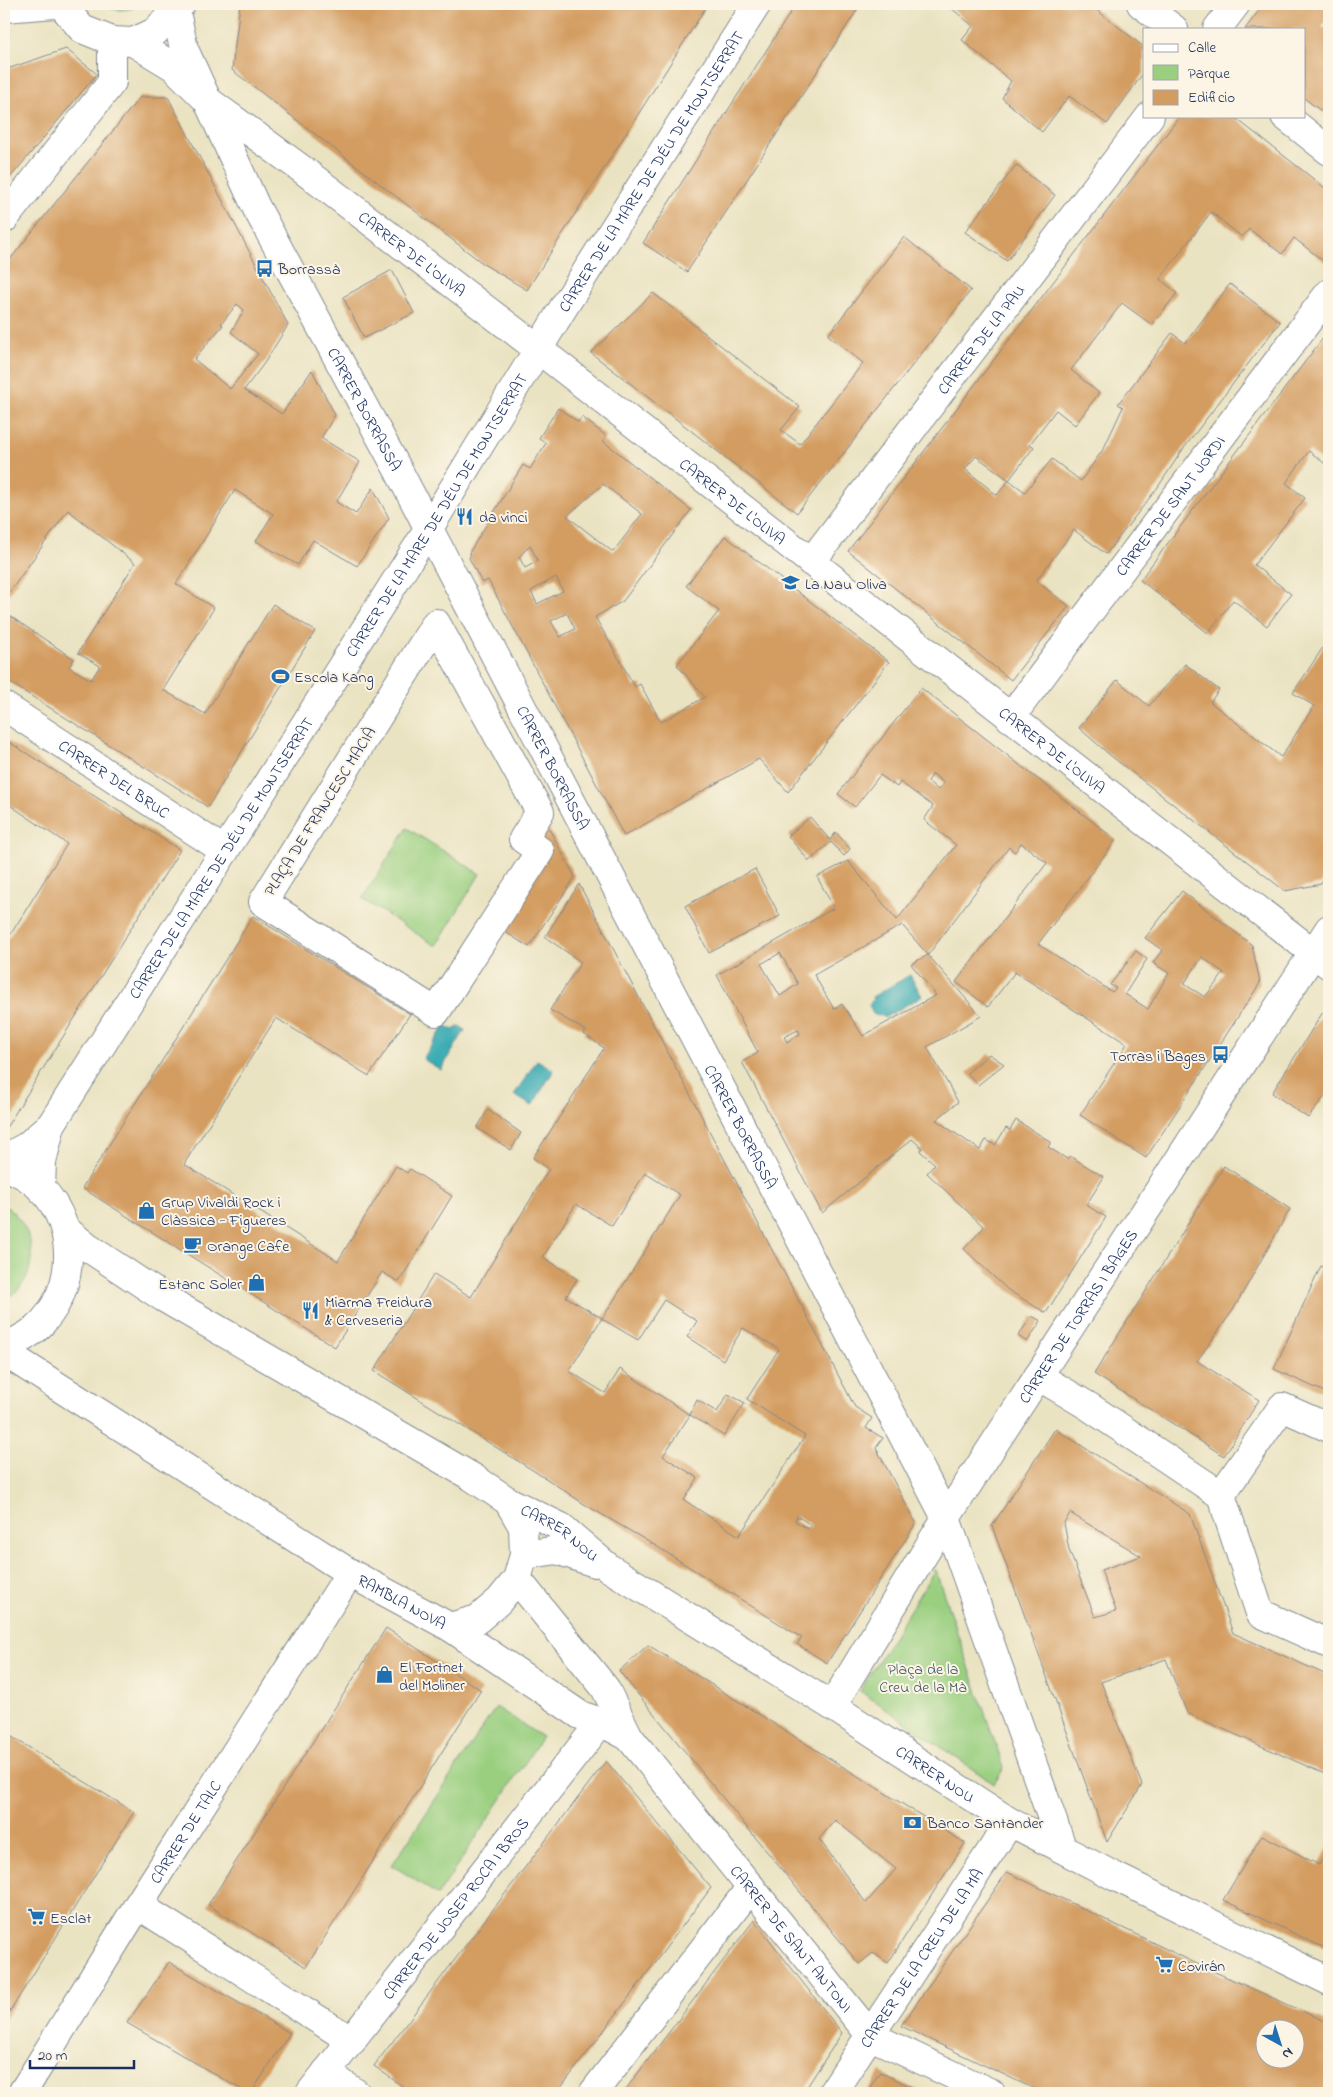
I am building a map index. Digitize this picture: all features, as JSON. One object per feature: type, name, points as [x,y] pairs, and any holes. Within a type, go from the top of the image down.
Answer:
[{"type":"street","points":[[4,8],[54,4]]},
{"type":"street","name":"CARRER BORRASSÀ","points":[[61,4],[82,29],[123,41],[174,67],[207,100],[256,207],[396,466],[946,1518]]},
{"type":"street","name":"CARRER DE LA MARE DE DÉU DE MONTSERRAT","points":[[4,1159],[28,1146],[51,1125],[428,530],[538,349],[756,4]]},
{"type":"street","points":[[1141,4],[1173,28]]},
{"type":"street","points":[[1218,28],[1236,4]]},
{"type":"street","points":[[4,219],[112,82],[123,41],[155,32],[181,7]]},
{"type":"street","name":"CARRER DE L'OLIVA","points":[[181,7],[184,49],[207,100],[303,170],[538,349],[1322,959]]},
{"type":"street","name":"CARRER DE LA PAU","points":[[811,562],[1148,118]]},
{"type":"street","points":[[1288,118],[1329,151]]},
{"type":"street","name":"CARRER DE SANT JORDI","points":[[1010,718],[1329,292]]},
{"type":"street","name":"PLAÇA DE FRANCESC MACIÀ","points":[[436,623],[540,812],[523,839],[540,851],[436,1012],[263,902],[436,623]]},
{"type":"street","name":"CARRER DEL BRUC","points":[[4,706],[225,851]]},
{"type":"street","name":"CARRER DE TORRAS I BAGES","points":[[832,1706],[946,1518],[1038,1376],[1322,959],[1329,929]]},
{"type":"street","name":"CARRER DE LA MARE DE DÉU DE MONTSERRAT","points":[[41,1189],[42,1162],[51,1125]]},
{"type":"street","points":[[4,1167],[22,1174],[41,1189],[56,1208],[66,1230],[70,1256],[66,1280],[57,1303],[42,1324],[22,1339],[4,1347]]},
{"type":"street","points":[[66,1230],[87,1248],[164,1298],[472,1477],[508,1501],[523,1527],[521,1567]]},
{"type":"street","name":"RAMBLA NOVA","points":[[4,1352],[350,1573],[450,1627],[478,1619],[499,1601],[521,1567]]},
{"type":"street","points":[[1038,1376],[1088,1406],[1221,1495],[1260,1614],[1329,1644]]},
{"type":"street","points":[[1221,1495],[1282,1407],[1329,1428]]},
{"type":"street","name":"CARRER NOU","points":[[508,1501],[561,1527],[609,1568],[832,1706],[1010,1822],[1116,1877],[1329,1981]]},
{"type":"street","points":[[946,1518],[1062,1848]]},
{"type":"street","name":"CARRER NOU","points":[[521,1567],[557,1550],[609,1568]]},
{"type":"street","name":"CARRER DE SANT ANTONI","points":[[521,1567],[605,1688],[629,1736],[871,2036],[991,2093]]},
{"type":"street","name":"CARRER DE TALC","points":[[22,2093],[138,1905],[350,1573]]},
{"type":"street","name":"CARRER DE SANT ANTONI","points":[[450,1627],[580,1715],[601,1722],[629,1736]]},
{"type":"street","name":"CARRER DE JOSEP ROCA I BROS","points":[[318,2083],[601,1722]]},
{"type":"street","name":"CARRER DE LA CREU DE LA MÀ","points":[[832,2093],[1010,1822]]},
{"type":"street","points":[[593,2093],[751,1887]]},
{"type":"street","points":[[138,1905],[352,2041]]},
{"type":"street","points":[[318,2083],[356,2093]]},
{"type":"green space","points":[[100,4],[140,4],[130,9],[120,10]]},
{"type":"green space","points":[[407,828],[480,874],[436,946],[362,899]]},
{"type":"green space","points":[[4,1205],[16,1215],[24,1227],[31,1253],[30,1267],[25,1280],[16,1292],[4,1301]]},
{"type":"green space","name":"Plaça de la Creu de la Mà","points":[[935,1569],[1004,1768],[994,1784],[860,1691]]},
{"type":"green space","points":[[496,1707],[542,1737],[438,1895],[392,1865]]},
{"type":"water","points":[[910,975],[922,996],[884,1018],[873,1014],[869,1006],[873,999],[872,997]]},
{"type":"water","points":[[445,1025],[453,1030],[460,1026],[465,1030],[441,1070],[423,1059]]},
{"type":"water","points":[[537,1060],[554,1070],[532,1106],[514,1095]]},
{"type":"building","points":[[240,4],[708,4],[527,290],[485,265],[232,70]]},
{"type":"building","points":[[796,4],[861,4],[687,272],[643,243]]},
{"type":"building","points":[[946,4],[1089,4],[1143,46],[1143,73],[1107,124],[1069,96],[1042,132],[1002,98],[1011,81],[962,40],[973,26]]},
{"type":"building","points":[[1264,4],[1329,4],[1329,17],[1322,27],[1329,32],[1329,117],[1306,100],[1306,28],[1246,28]]},
{"type":"building","points":[[66,49],[97,74],[4,185],[4,70]]},
{"type":"building","points":[[140,97],[168,97],[288,325],[265,362],[244,390],[282,414],[312,370],[335,415],[321,438],[360,462],[336,502],[356,514],[373,488],[389,518],[357,566],[313,540],[298,565],[256,541],[273,514],[235,490],[176,584],[214,608],[163,690],[205,714],[273,604],[315,631],[208,807],[4,679],[4,612],[74,659],[69,667],[91,680],[100,666],[78,653],[135,563],[68,510],[4,600],[4,267]],"holes":[[[237,304],[244,310],[231,332],[258,354],[230,389],[194,359],[223,325],[221,324]]]},
{"type":"building","points":[[1178,118],[1236,118],[1329,191],[1329,259],[1326,263],[1294,238],[1282,254],[1249,229],[1242,237],[1211,212],[1160,279],[1177,293],[1152,325],[1122,303],[1071,370],[1099,393],[1075,425],[1056,410],[1030,444],[1034,447],[1009,480],[1025,492],[1052,459],[1081,481],[1104,448],[1123,407],[1118,404],[1172,333],[1185,343],[1230,284],[1280,322],[1106,554],[1074,530],[1036,581],[1069,606],[1011,680],[848,551]],"holes":[[[976,456],[1009,480],[997,495],[965,469]]]},
{"type":"building","points":[[1016,165],[1055,195],[1007,261],[965,232]]},
{"type":"building","points":[[904,237],[971,290],[797,513],[591,353],[653,293],[800,407],[781,430],[800,444],[863,363],[828,335]]},
{"type":"building","points":[[392,270],[414,313],[364,338],[343,297]]},
{"type":"building","points":[[1329,330],[1329,467],[1309,451],[1286,483],[1305,498],[1254,565],[1291,594],[1267,626],[1233,600],[1208,633],[1140,580]]},
{"type":"building","points":[[558,408],[578,422],[582,417],[606,436],[603,441],[691,510],[623,601],[595,617],[635,687],[640,684],[661,722],[705,697],[677,665],[719,611],[686,586],[725,536],[889,662],[788,792],[759,759],[624,836],[488,580],[482,583],[469,558],[471,554],[469,553],[523,465],[530,469],[546,443],[539,438]],"holes":[[[603,484],[642,514],[613,552],[567,516]],[[530,545],[538,561],[525,568],[519,557]],[[556,577],[563,591],[537,604],[531,591]],[[567,613],[575,629],[560,637],[551,621]]]},
{"type":"building","points":[[1329,638],[1329,871],[1321,884],[1285,891],[1111,756],[1079,728],[1117,680],[1149,706],[1185,664],[1219,690],[1210,702],[1281,757],[1314,706],[1293,693]]},
{"type":"building","points":[[921,688],[1116,840],[1038,944],[1112,992],[1116,988],[1110,985],[1136,951],[1147,959],[1125,994],[1148,1009],[1169,973],[1153,963],[1162,950],[1145,938],[1182,891],[1252,945],[1260,983],[1146,1158],[1080,1115],[1127,1044],[1015,972],[988,1007],[956,982],[1047,863],[1021,843],[1015,852],[1009,847],[928,955],[981,1016],[927,1047],[958,1102],[936,1120],[980,1150],[986,1140],[995,1145],[1006,1128],[1010,1130],[1016,1120],[1051,1142],[1048,1147],[1067,1159],[1070,1156],[1104,1177],[1086,1205],[1106,1217],[1046,1313],[1008,1290],[964,1249],[984,1227],[927,1173],[935,1164],[920,1151],[922,1148],[912,1139],[822,1213],[742,1062],[758,1053],[717,975],[834,908],[817,877],[848,861],[897,920],[956,845],[924,820],[933,806],[900,782],[897,787],[880,775],[855,807],[838,794]],"holes":[[[933,774],[944,783],[938,790],[928,781]],[[902,925],[928,955],[911,964],[936,995],[863,1036],[842,1004],[834,1009],[814,975]],[[780,953],[798,984],[780,996],[761,964]],[[1202,957],[1224,973],[1205,997],[1184,984]],[[798,1030],[800,1034],[787,1042],[784,1037]]]},
{"type":"building","points":[[4,739],[180,850],[4,1131],[4,945],[67,844],[4,801]]},
{"type":"building","points":[[540,812],[575,877],[529,947],[502,930]]},
{"type":"building","points":[[810,817],[830,840],[836,832],[850,849],[844,856],[831,842],[809,861],[788,836]]},
{"type":"building","points":[[755,869],[780,916],[709,953],[685,906]]},
{"type":"building","points":[[579,884],[855,1407],[872,1418],[866,1428],[883,1438],[876,1448],[916,1523],[827,1663],[797,1644],[802,1638],[656,1546],[584,1504],[374,1371],[434,1274],[471,1297],[549,1169],[533,1158],[604,1048],[584,1034],[586,1031],[550,1010],[581,962],[545,937]],"holes":[[[645,1173],[680,1195],[602,1319],[638,1340],[664,1300],[697,1321],[687,1337],[723,1360],[743,1328],[779,1349],[747,1399],[805,1436],[739,1536],[684,1500],[698,1478],[663,1456],[690,1415],[620,1369],[605,1393],[569,1371],[602,1318],[566,1297],[577,1279],[543,1257],[576,1204],[612,1226]],[[797,1516],[811,1525],[808,1529],[795,1521]]]},
{"type":"building","points":[[253,916],[410,1014],[369,1076],[276,1018],[184,1164],[338,1261],[396,1166],[407,1173],[410,1169],[452,1196],[399,1282],[382,1272],[335,1347],[82,1188]]},
{"type":"building","points":[[1329,1010],[1329,1091],[1308,1118],[1272,1093],[1323,1012]]},
{"type":"building","points":[[989,1054],[1004,1064],[978,1085],[967,1073]]},
{"type":"building","points":[[488,1110],[521,1133],[511,1150],[477,1128]]},
{"type":"building","points":[[1224,1166],[1290,1209],[1233,1310],[1197,1361],[1259,1400],[1224,1456],[1094,1374]]},
{"type":"building","points":[[1321,1266],[1329,1270],[1329,1394],[1274,1369]]},
{"type":"building","points":[[1032,1316],[1041,1321],[1027,1342],[1018,1336]]},
{"type":"building","points":[[728,1394],[745,1403],[724,1436],[690,1415],[697,1400],[717,1412]]},
{"type":"building","points":[[1055,1429],[1190,1514],[1233,1633],[1329,1676],[1329,1776],[1187,1713],[1166,1659],[1101,1682],[1142,1785],[1107,1842],[992,1526]],"holes":[[[1070,1513],[1141,1556],[1101,1570],[1116,1611],[1095,1617],[1069,1550],[1064,1523]]]},
{"type":"building","points":[[386,1628],[481,1690],[306,1967],[208,1905]]},
{"type":"building","points":[[648,1645],[965,1843],[888,1963],[873,1953],[859,1964],[619,1671]],"holes":[[[835,1820],[896,1869],[866,1903],[819,1839]]]},
{"type":"building","name":"Esclat","points":[[4,1732],[134,1812],[4,2021]]},
{"type":"building","points":[[606,1761],[711,1888],[557,2093],[412,2093],[374,2066]]},
{"type":"building","points":[[1262,1835],[1319,1865],[1329,1846],[1329,1950],[1223,1900]]},
{"type":"building","points":[[1007,1872],[1195,1963],[1329,2023],[1329,2093],[1043,2093],[901,2026]]},
{"type":"building","points":[[754,1920],[842,2033],[803,2093],[623,2093]]},
{"type":"building","points":[[169,1962],[290,2033],[251,2093],[247,2093],[127,2023]]},
{"type":"building","points":[[880,2072],[924,2093],[866,2093]]},
{"type":"place","name":"Borrassà","points":[[264,268]]},
{"type":"place","name":"da vinci","points":[[465,516]]},
{"type":"place","name":"La Nau Oliva","points":[[791,583]]},
{"type":"place","name":"Escola Kang","points":[[280,676]]},
{"type":"place","name":"Torras i Bages","points":[[1220,1055]]},
{"type":"place","name":"Grup Vivaldi Rock i Clàssica - Figueres","points":[[147,1210]]},
{"type":"place","name":"Orange Cafe","points":[[193,1245]]},
{"type":"place","name":"Estanc Soler","points":[[256,1283]]},
{"type":"place","name":"Miarma Freidura & Cerveseria","points":[[311,1310]]},
{"type":"place","name":"El Fortnet del Moliner","points":[[385,1675]]},
{"type":"place","name":"Banco Santander","points":[[913,1822]]},
{"type":"place","name":"Esclat","points":[[36,1917]]},
{"type":"place","name":"Covirán","points":[[1164,1965]]}]
